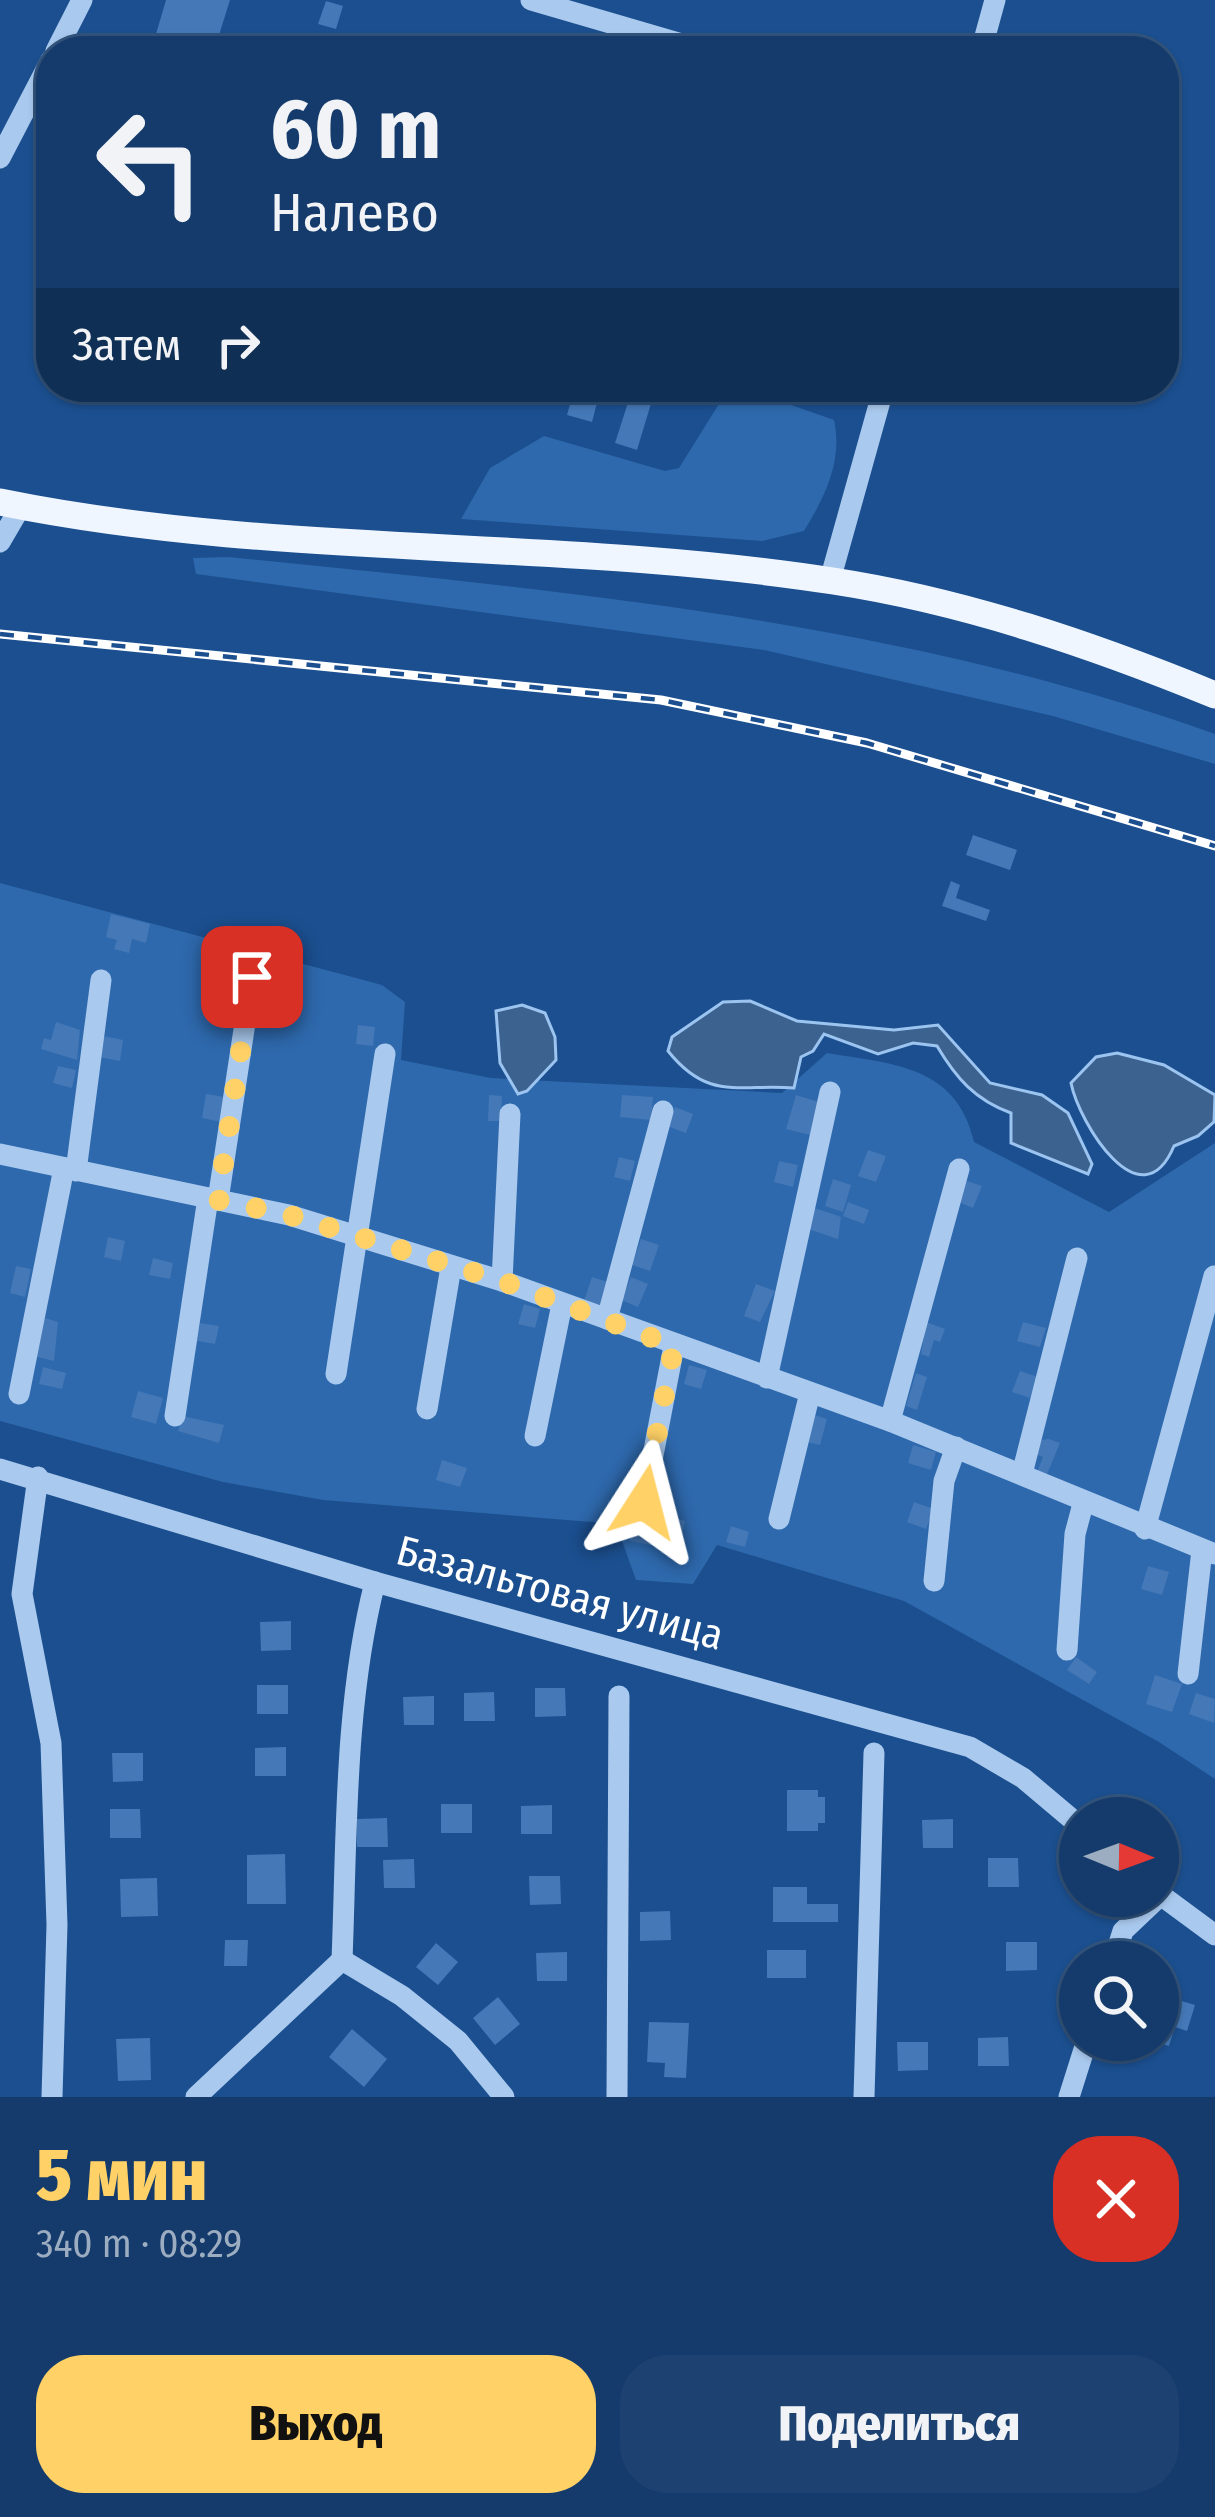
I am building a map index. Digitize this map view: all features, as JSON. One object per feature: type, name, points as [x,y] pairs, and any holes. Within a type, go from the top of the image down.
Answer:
[{"type":"main road","points":[[10,504],[161,526],[830,580],[960,608],[1215,695]]},
{"type":"street","points":[[64,36],[82,0]]},
{"type":"street","points":[[531,0],[655,36]]},
{"type":"street","points":[[985,36],[995,0]]},
{"type":"street","points":[[0,158],[36,89]]},
{"type":"street","points":[[830,580],[880,402]]},
{"type":"street","points":[[0,542],[10,504]]},
{"type":"street","points":[[175,1415],[252,977]]},
{"type":"street","points":[[19,1394],[70,1170],[101,980]]},
{"type":"street","points":[[336,1374],[386,1054]]},
{"type":"street","points":[[767,1378],[830,1092]]},
{"type":"street","points":[[608,1319],[663,1111]]},
{"type":"street","points":[[502,1281],[510,1114]]},
{"type":"street","points":[[0,1154],[213,1199],[358,1236],[502,1281],[890,1421],[1208,1552],[1188,1674]]},
{"type":"street","points":[[890,1421],[959,1169]]},
{"type":"street","points":[[1022,1474],[1077,1258]]},
{"type":"street","points":[[427,1409],[451,1267]]},
{"type":"street","points":[[1145,1528],[1214,1276]]},
{"type":"street","points":[[535,1436],[562,1304]]},
{"type":"street","points":[[644,1502],[674,1346]]},
{"type":"street","points":[[779,1519],[810,1393]]},
{"type":"street","points":[[934,1581],[944,1481],[956,1448]]},
{"type":"street","name":"Базальтовая улица","points":[[0,1469],[375,1582],[970,1747],[1023,1778],[1059,1808]]},
{"type":"street","points":[[38,1477],[22,1594],[51,1743],[57,1925],[52,2097]]},
{"type":"street","points":[[1066,1651],[1075,1534],[1083,1504]]},
{"type":"street","points":[[196,2097],[342,1960],[350,1748],[361,1638],[375,1582]]},
{"type":"street","points":[[617,2097],[619,1696]]},
{"type":"street","points":[[864,2097],[874,1753]]},
{"type":"street","points":[[1179,1908],[1215,1935]]},
{"type":"street","points":[[1120,1941],[1138,1917]]},
{"type":"street","points":[[342,1960],[402,1996],[458,2041],[504,2097]]},
{"type":"street","points":[[1069,2097],[1081,2061]]},
{"type":"shaded area","points":[[720,402],[783,402],[834,420],[836,450],[830,478],[804,531],[762,541],[461,519],[490,468],[544,436],[665,471],[679,468]]},
{"type":"shaded area","points":[[229,557],[604,598],[852,637],[1096,695],[1215,734],[1215,764],[1053,716],[764,650],[196,574],[193,558]]},
{"type":"shaded area","points":[[0,883],[382,985],[405,1002],[401,1060],[491,1078],[782,1093],[827,1053],[898,1066],[937,1083],[953,1097],[974,1142],[1109,1212],[1215,1143],[1215,1779],[1159,1742],[904,1601],[717,1545],[693,1584],[636,1580],[616,1524],[323,1500],[223,1482],[0,1421]]},
{"type":"shaded area","points":[[750,1001],[797,1021],[894,1030],[938,1025],[990,1083],[1042,1095],[1068,1113],[1092,1164],[1088,1174],[1011,1143],[1011,1113],[968,1087],[937,1046],[913,1043],[878,1054],[824,1034],[813,1051],[801,1057],[794,1088],[710,1084],[668,1051],[672,1037],[723,1002]]},
{"type":"shaded area","points":[[522,1005],[545,1013],[555,1037],[556,1060],[527,1091],[518,1094],[500,1063],[496,1011]]},
{"type":"shaded area","points":[[1117,1053],[1164,1065],[1215,1095],[1214,1122],[1198,1136],[1174,1146],[1160,1167],[1145,1175],[1129,1171],[1098,1141],[1071,1083],[1096,1057]]},
{"type":"building","points":[[166,0],[230,0],[219,36],[155,36]]},
{"type":"building","points":[[326,1],[343,6],[336,29],[318,24]]},
{"type":"building","points":[[571,402],[597,402],[592,422],[567,415]]},
{"type":"building","points":[[628,402],[651,402],[637,450],[615,443]]},
{"type":"building","points":[[973,835],[1017,850],[1010,870],[966,855]]},
{"type":"building","points":[[951,881],[960,885],[956,898],[990,910],[986,921],[942,906]]},
{"type":"building","points":[[111,914],[150,924],[146,943],[132,939],[129,953],[114,949],[117,940],[106,937]]},
{"type":"building","points":[[226,947],[250,954],[245,972],[221,966]]},
{"type":"building","points":[[56,1022],[80,1030],[77,1060],[41,1049],[44,1038],[51,1040]]},
{"type":"building","points":[[358,1025],[375,1027],[373,1046],[356,1044]]},
{"type":"building","points":[[103,1036],[123,1040],[120,1061],[99,1057]]},
{"type":"building","points":[[58,1066],[76,1070],[72,1088],[53,1083]]},
{"type":"building","points":[[206,1094],[225,1097],[221,1122],[202,1118]]},
{"type":"building","points":[[489,1095],[502,1096],[501,1121],[488,1121]]},
{"type":"building","points":[[622,1095],[653,1097],[651,1120],[620,1117]]},
{"type":"building","points":[[796,1095],[819,1102],[810,1135],[786,1129]]},
{"type":"building","points":[[675,1107],[693,1114],[686,1133],[667,1126]]},
{"type":"building","points":[[868,1150],[886,1156],[876,1182],[858,1176]]},
{"type":"building","points":[[619,1157],[635,1161],[630,1181],[614,1177]]},
{"type":"building","points":[[779,1161],[798,1165],[793,1187],[774,1182]]},
{"type":"building","points":[[833,1179],[851,1185],[843,1212],[825,1206]]},
{"type":"building","points":[[967,1181],[982,1186],[973,1208],[956,1201]]},
{"type":"building","points":[[848,1202],[869,1210],[864,1224],[843,1216]]},
{"type":"building","points":[[809,1206],[841,1217],[838,1239],[802,1227]]},
{"type":"building","points":[[108,1237],[125,1241],[121,1261],[104,1257]]},
{"type":"building","points":[[641,1239],[659,1245],[650,1271],[632,1265]]},
{"type":"building","points":[[153,1258],[173,1263],[170,1279],[149,1275]]},
{"type":"building","points":[[16,1266],[31,1269],[25,1297],[10,1293]]},
{"type":"building","points":[[592,1277],[608,1282],[600,1306],[584,1301]]},
{"type":"building","points":[[631,1277],[648,1284],[638,1307],[621,1300]]},
{"type":"building","points":[[756,1284],[775,1291],[760,1322],[744,1316]]},
{"type":"building","points":[[524,1304],[540,1309],[535,1328],[518,1324]]},
{"type":"building","points":[[45,1318],[58,1322],[54,1361],[34,1356]]},
{"type":"building","points":[[926,1322],[945,1329],[940,1342],[934,1340],[929,1357],[921,1354]]},
{"type":"building","points":[[1023,1322],[1046,1328],[1040,1347],[1017,1341]]},
{"type":"building","points":[[200,1323],[219,1326],[215,1344],[197,1341]]},
{"type":"building","points":[[689,1365],[707,1370],[701,1389],[684,1384]]},
{"type":"building","points":[[43,1367],[66,1373],[62,1389],[39,1384]]},
{"type":"building","points":[[1020,1371],[1038,1377],[1030,1398],[1012,1392]]},
{"type":"building","points":[[916,1373],[927,1377],[917,1410],[906,1406]]},
{"type":"building","points":[[138,1391],[163,1398],[156,1424],[131,1417]]},
{"type":"building","points":[[814,1415],[827,1419],[820,1445],[807,1442]]},
{"type":"building","points":[[182,1416],[224,1425],[219,1443],[178,1431]]},
{"type":"building","points":[[1041,1440],[1060,1443],[1045,1479],[1036,1475],[1043,1457],[1035,1454]]},
{"type":"building","points":[[913,1445],[936,1452],[931,1470],[908,1463]]},
{"type":"building","points":[[442,1460],[467,1468],[460,1487],[436,1480]]},
{"type":"building","points":[[914,1502],[934,1509],[926,1529],[907,1522]]},
{"type":"building","points":[[636,1512],[657,1516],[651,1545],[630,1541]]},
{"type":"building","points":[[669,1516],[685,1521],[681,1539],[664,1535]]},
{"type":"building","points":[[731,1526],[749,1532],[745,1547],[726,1542]]},
{"type":"building","points":[[1148,1566],[1169,1572],[1162,1595],[1141,1589]]},
{"type":"building","points":[[291,1621],[291,1650],[261,1651],[260,1622]]},
{"type":"building","points":[[1076,1657],[1097,1672],[1089,1684],[1067,1670]]},
{"type":"building","points":[[1155,1675],[1182,1684],[1172,1712],[1146,1704]]},
{"type":"building","points":[[257,1685],[288,1685],[288,1714],[257,1714]]},
{"type":"building","points":[[535,1688],[565,1688],[566,1716],[535,1717]]},
{"type":"building","points":[[494,1692],[495,1721],[464,1721],[464,1693]]},
{"type":"building","points":[[1196,1693],[1215,1699],[1214,1723],[1189,1714]]},
{"type":"building","points":[[434,1696],[434,1725],[404,1725],[403,1697]]},
{"type":"building","points":[[286,1747],[286,1776],[255,1776],[255,1748]]},
{"type":"building","points":[[112,1753],[143,1753],[143,1781],[113,1782]]},
{"type":"building","points":[[787,1790],[818,1790],[818,1797],[825,1797],[825,1823],[818,1823],[818,1831],[787,1831]]},
{"type":"building","points":[[441,1804],[472,1804],[472,1833],[441,1833]]},
{"type":"building","points":[[552,1805],[552,1834],[521,1834],[521,1806]]},
{"type":"building","points":[[110,1809],[140,1809],[141,1838],[110,1838]]},
{"type":"building","points":[[387,1818],[388,1847],[357,1847],[357,1819]]},
{"type":"building","points":[[953,1819],[953,1848],[923,1848],[922,1820]]},
{"type":"building","points":[[285,1854],[286,1904],[247,1904],[247,1855]]},
{"type":"building","points":[[988,1858],[1018,1858],[1019,1887],[988,1887]]},
{"type":"building","points":[[414,1859],[415,1888],[384,1888],[383,1860]]},
{"type":"building","points":[[529,1876],[560,1876],[561,1904],[530,1905]]},
{"type":"building","points":[[157,1878],[158,1916],[121,1917],[120,1879]]},
{"type":"building","points":[[773,1887],[807,1887],[807,1904],[838,1904],[838,1922],[773,1922]]},
{"type":"building","points":[[670,1911],[671,1940],[640,1941],[640,1912]]},
{"type":"building","points":[[225,1940],[248,1940],[247,1966],[224,1966]]},
{"type":"building","points":[[1006,1942],[1037,1942],[1037,1970],[1006,1971]]},
{"type":"building","points":[[436,1943],[458,1962],[438,1985],[416,1967]]},
{"type":"building","points":[[767,1950],[806,1950],[806,1978],[767,1978]]},
{"type":"building","points":[[567,1952],[567,1981],[537,1981],[536,1953]]},
{"type":"building","points":[[498,1997],[520,2024],[495,2045],[473,2018]]},
{"type":"building","points":[[1179,2000],[1195,2005],[1187,2031],[1179,2028]]},
{"type":"building","points":[[649,2022],[689,2023],[686,2078],[664,2077],[665,2063],[647,2062]]},
{"type":"building","points":[[352,2029],[387,2059],[364,2087],[329,2057]]},
{"type":"building","points":[[1008,2037],[1009,2066],[978,2066],[978,2038]]},
{"type":"building","points":[[150,2038],[151,2080],[118,2081],[116,2039]]},
{"type":"building","points":[[897,2042],[928,2042],[928,2070],[898,2071]]},
{"type":"railway","points":[[0,634],[661,700],[867,743],[1215,846]]},
{"type":"route","points":[[252,977],[218,1200],[289,1215],[502,1281],[674,1346],[665,1373],[644,1502]]}]
